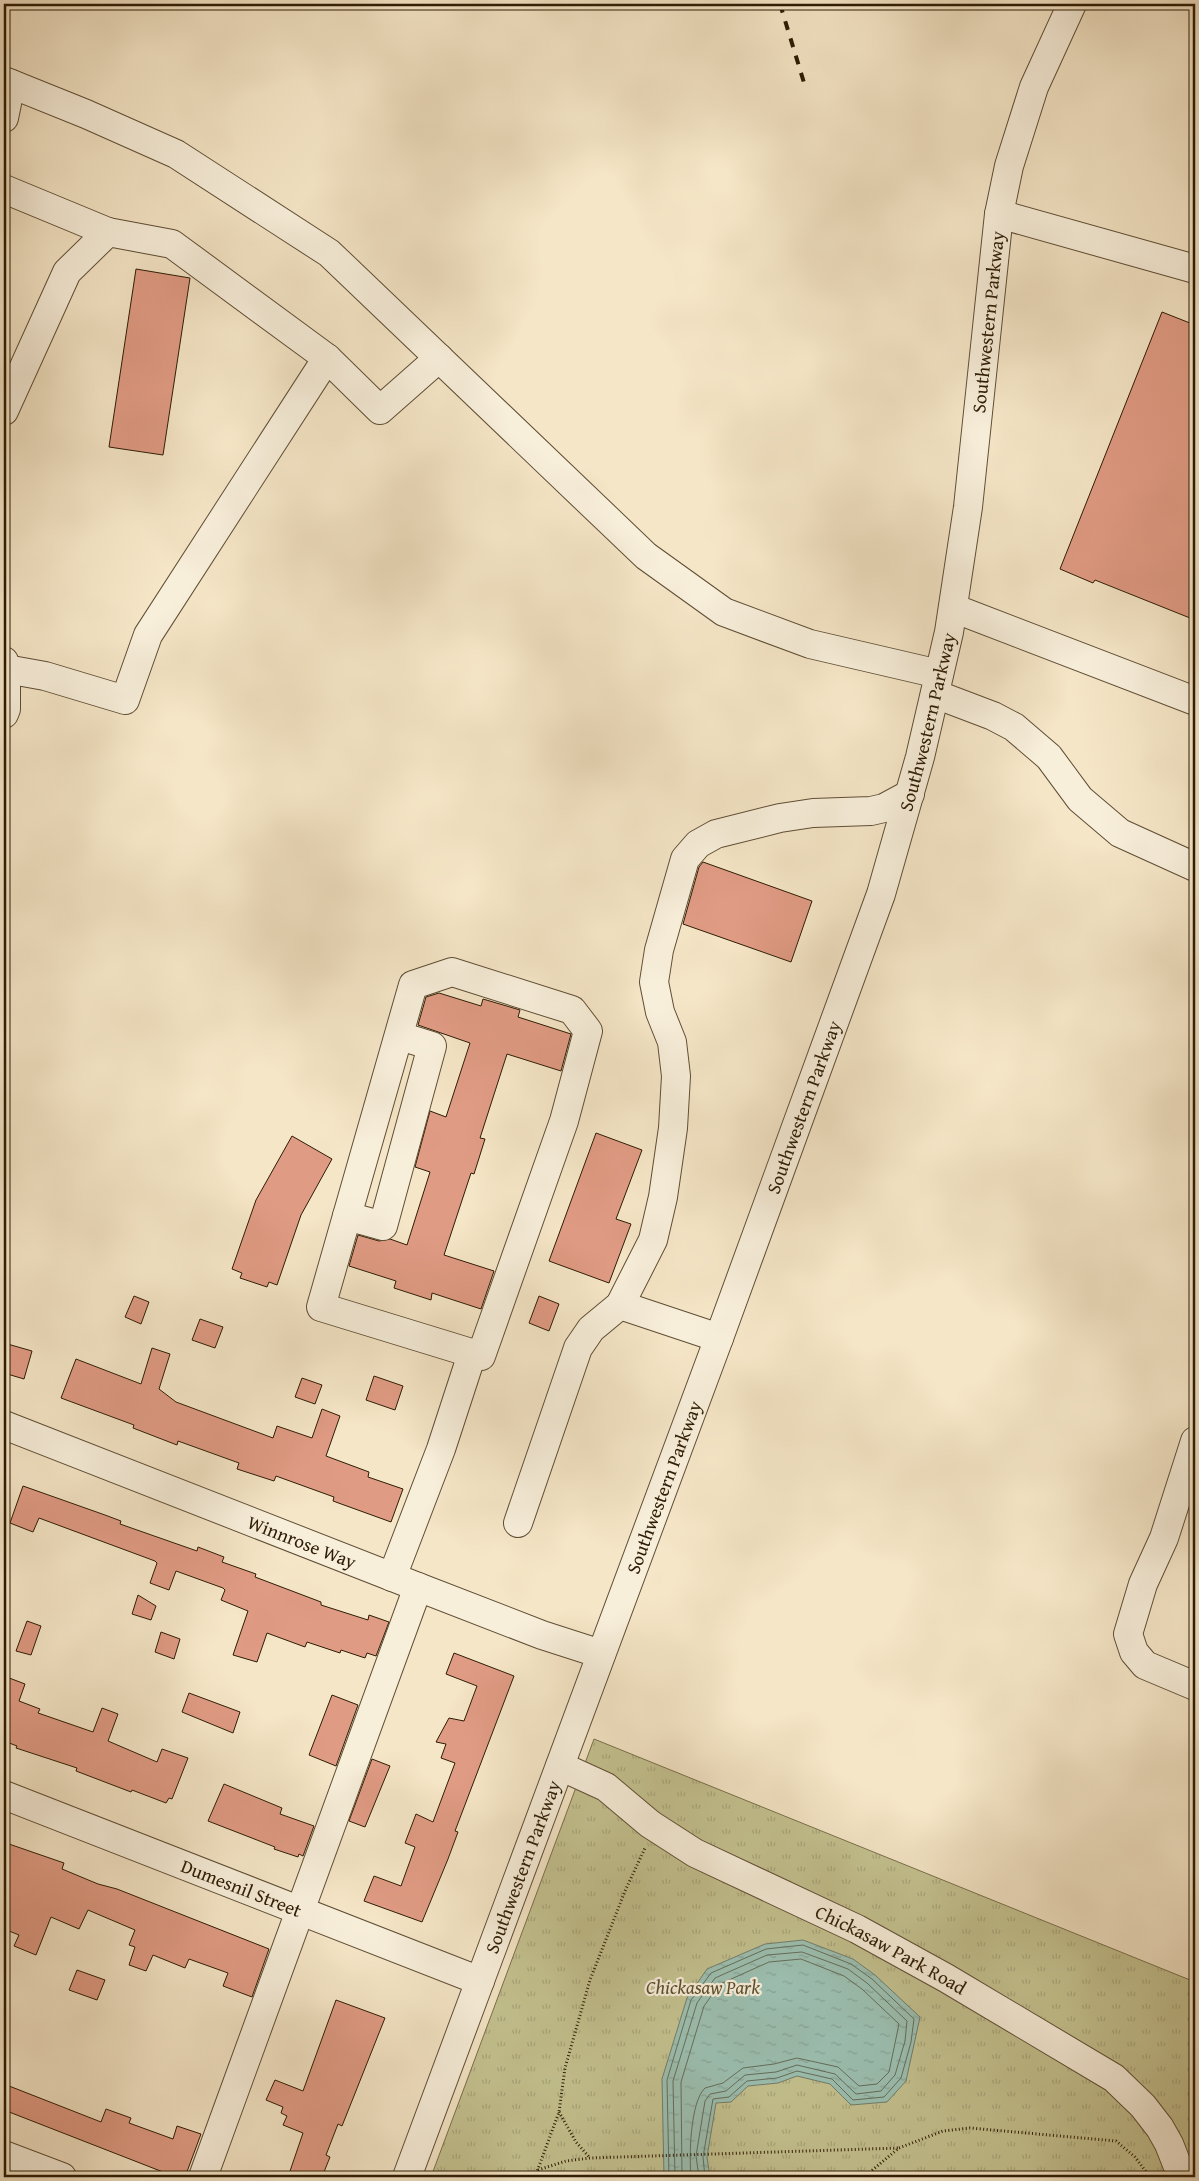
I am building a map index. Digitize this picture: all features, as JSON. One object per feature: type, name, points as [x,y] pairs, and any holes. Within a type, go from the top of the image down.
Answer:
[{"type":"street","name":"Southwestern Parkway","points":[[407,2177],[719,1338],[875,911],[910,794],[937,684],[953,608],[968,507],[999,214],[1009,166],[1034,87],[1072,4]]},
{"type":"street","points":[[4,118],[8,82],[176,154],[330,253],[646,556],[724,612],[810,644],[937,684],[1014,727],[1049,756],[1080,799],[1120,833],[1195,867]]},
{"type":"street","points":[[4,189],[108,232],[172,244],[327,358],[380,410],[439,358]]},
{"type":"street","points":[[999,214],[1195,269]]},
{"type":"street","points":[[4,411],[67,272],[108,232]]},
{"type":"street","points":[[4,714],[6,708],[5,665],[125,700],[148,635],[327,358]]},
{"type":"street","points":[[953,608],[1195,701]]},
{"type":"street","points":[[518,1523],[578,1348],[591,1329],[620,1305],[653,1240],[663,1197],[673,1128],[676,1076],[672,1042],[660,1012],[654,982],[659,950],[686,858],[698,844],[716,834],[780,818],[813,813],[871,811],[884,808],[910,794]]},
{"type":"street","points":[[452,972],[572,1010],[588,1031],[564,1121],[481,1356],[320,1307],[400,1036],[413,985],[452,972]]},
{"type":"street","points":[[347,1216],[383,1226],[432,1046],[400,1036]]},
{"type":"street","points":[[620,1305],[719,1338]]},
{"type":"street","points":[[392,1577],[441,1449],[472,1354]]},
{"type":"street","name":"Winnrose Way","points":[[6,1432],[542,1635],[601,1654]]},
{"type":"street","points":[[1195,1441],[1164,1538],[1143,1584],[1128,1634],[1134,1652],[1145,1665],[1195,1686]]},
{"type":"street","points":[[203,2177],[301,1912],[370,1713],[418,1587]]},
{"type":"street","name":"Chickasaw Park Road","points":[[560,1766],[606,1787],[658,1829],[695,1853],[857,1930],[1038,2031],[1114,2078],[1143,2106],[1160,2128],[1169,2144],[1182,2177]]},
{"type":"street","name":"Dumesnil Street","points":[[4,1795],[480,1981]]},
{"type":"street","points":[[4,2155],[33,2172],[62,2177]]},
{"type":"path","points":[[535,2177],[558,2112],[565,2068],[590,1980],[625,1891],[648,1842],[658,1829]]},
{"type":"path","points":[[558,2112],[576,2142],[590,2158]]},
{"type":"path","points":[[864,2177],[900,2148],[943,2131],[958,2128],[1101,2138],[1116,2141],[1135,2157],[1150,2177]]},
{"type":"path","points":[[538,2170],[566,2161],[590,2158],[900,2148]]},
{"type":"green space","name":"Chickasaw Park","points":[[594,1739],[1195,1982],[1195,2177],[431,2177]]},
{"type":"water","points":[[803,1940],[853,1959],[875,1975],[920,2017],[906,2081],[887,2102],[851,2105],[830,2084],[797,2076],[778,2083],[748,2086],[731,2102],[716,2103],[707,2157],[710,2177],[664,2177],[662,2079],[687,1998],[707,1969],[765,1944]]},
{"type":"building","points":[[136,269],[190,278],[163,455],[109,447]]},
{"type":"building","points":[[1162,312],[1195,325],[1195,620],[1095,580],[1093,583],[1060,569]]},
{"type":"building","points":[[703,862],[812,901],[791,962],[683,924],[699,867]]},
{"type":"building","points":[[439,993],[481,1006],[483,999],[520,1010],[518,1017],[571,1034],[561,1071],[507,1054],[480,1138],[485,1139],[474,1174],[471,1173],[444,1255],[494,1271],[481,1309],[432,1293],[431,1300],[394,1288],[396,1281],[349,1266],[358,1235],[379,1241],[390,1239],[407,1245],[430,1172],[415,1167],[430,1111],[446,1117],[470,1043],[418,1025],[426,997]]},
{"type":"building","points":[[596,1133],[642,1150],[616,1219],[631,1224],[609,1283],[549,1261]]},
{"type":"building","points":[[292,1136],[332,1159],[301,1215],[277,1285],[269,1282],[267,1287],[240,1278],[242,1273],[232,1269],[256,1200]]},
{"type":"building","points":[[134,1296],[149,1302],[141,1324],[125,1317]]},
{"type":"building","points":[[539,1296],[559,1304],[549,1331],[529,1323]]},
{"type":"building","points":[[200,1319],[223,1327],[215,1348],[192,1340]]},
{"type":"building","points":[[4,1343],[32,1351],[24,1379],[4,1373]]},
{"type":"building","points":[[152,1348],[170,1354],[159,1389],[176,1402],[273,1438],[277,1426],[312,1438],[322,1409],[340,1416],[326,1456],[369,1472],[368,1477],[403,1489],[391,1522],[333,1501],[334,1497],[276,1476],[274,1481],[237,1469],[239,1463],[178,1441],[177,1445],[133,1428],[134,1425],[61,1398],[76,1359],[141,1384]]},
{"type":"building","points":[[374,1376],[403,1386],[395,1410],[366,1400]]},
{"type":"building","points":[[302,1378],[322,1385],[315,1404],[295,1397]]},
{"type":"building","points":[[23,1486],[121,1521],[120,1524],[197,1551],[198,1547],[224,1557],[222,1562],[256,1574],[255,1577],[321,1602],[321,1605],[368,1620],[369,1615],[389,1622],[376,1656],[367,1653],[365,1658],[341,1650],[340,1653],[307,1642],[305,1647],[267,1633],[257,1662],[233,1655],[248,1611],[221,1600],[225,1590],[223,1588],[176,1571],[169,1590],[150,1583],[157,1563],[155,1561],[39,1518],[33,1532],[10,1523]]},
{"type":"building","points":[[138,1595],[156,1606],[151,1620],[132,1614]]},
{"type":"building","points":[[27,1621],[41,1626],[31,1655],[16,1651]]},
{"type":"building","points":[[161,1632],[180,1639],[174,1659],[155,1652]]},
{"type":"building","points":[[454,1653],[514,1676],[455,1831],[458,1832],[448,1859],[422,1922],[364,1901],[374,1876],[401,1886],[415,1847],[405,1843],[416,1814],[433,1822],[455,1763],[441,1758],[446,1744],[436,1742],[449,1718],[464,1721],[477,1686],[446,1674]]},
{"type":"building","points":[[4,1676],[25,1684],[19,1701],[40,1709],[38,1713],[93,1732],[102,1708],[118,1714],[108,1741],[157,1762],[162,1749],[188,1758],[172,1799],[169,1798],[166,1803],[132,1790],[131,1792],[76,1771],[77,1768],[16,1748],[17,1746],[4,1741]]},
{"type":"building","points":[[189,1693],[240,1712],[233,1733],[182,1712]]},
{"type":"building","points":[[332,1695],[358,1705],[336,1766],[309,1755]]},
{"type":"building","points":[[372,1759],[390,1766],[365,1827],[349,1821]]},
{"type":"building","points":[[224,1784],[282,1808],[280,1814],[314,1826],[303,1856],[299,1854],[298,1857],[274,1849],[275,1847],[208,1821]]},
{"type":"building","points":[[9,1844],[64,1863],[62,1869],[98,1884],[117,1889],[269,1949],[252,1997],[223,1986],[228,1973],[189,1959],[185,1968],[153,1955],[146,1971],[129,1965],[135,1947],[129,1945],[135,1930],[88,1910],[79,1929],[51,1917],[36,1955],[14,1946],[19,1935],[4,1929],[4,1858]]},
{"type":"building","points":[[77,1970],[105,1980],[97,2000],[69,1990]]},
{"type":"building","points":[[336,2000],[385,2018],[342,2126],[338,2124],[326,2155],[330,2157],[322,2177],[288,2177],[303,2133],[283,2125],[287,2116],[281,2113],[283,2107],[266,2100],[275,2080],[303,2091]]},
{"type":"building","points":[[4,2084],[101,2122],[106,2109],[131,2118],[129,2123],[173,2139],[177,2126],[201,2134],[185,2177],[161,2177],[163,2172],[4,2110]]},
{"type":"railway","points":[[780,4],[805,86]]}]
